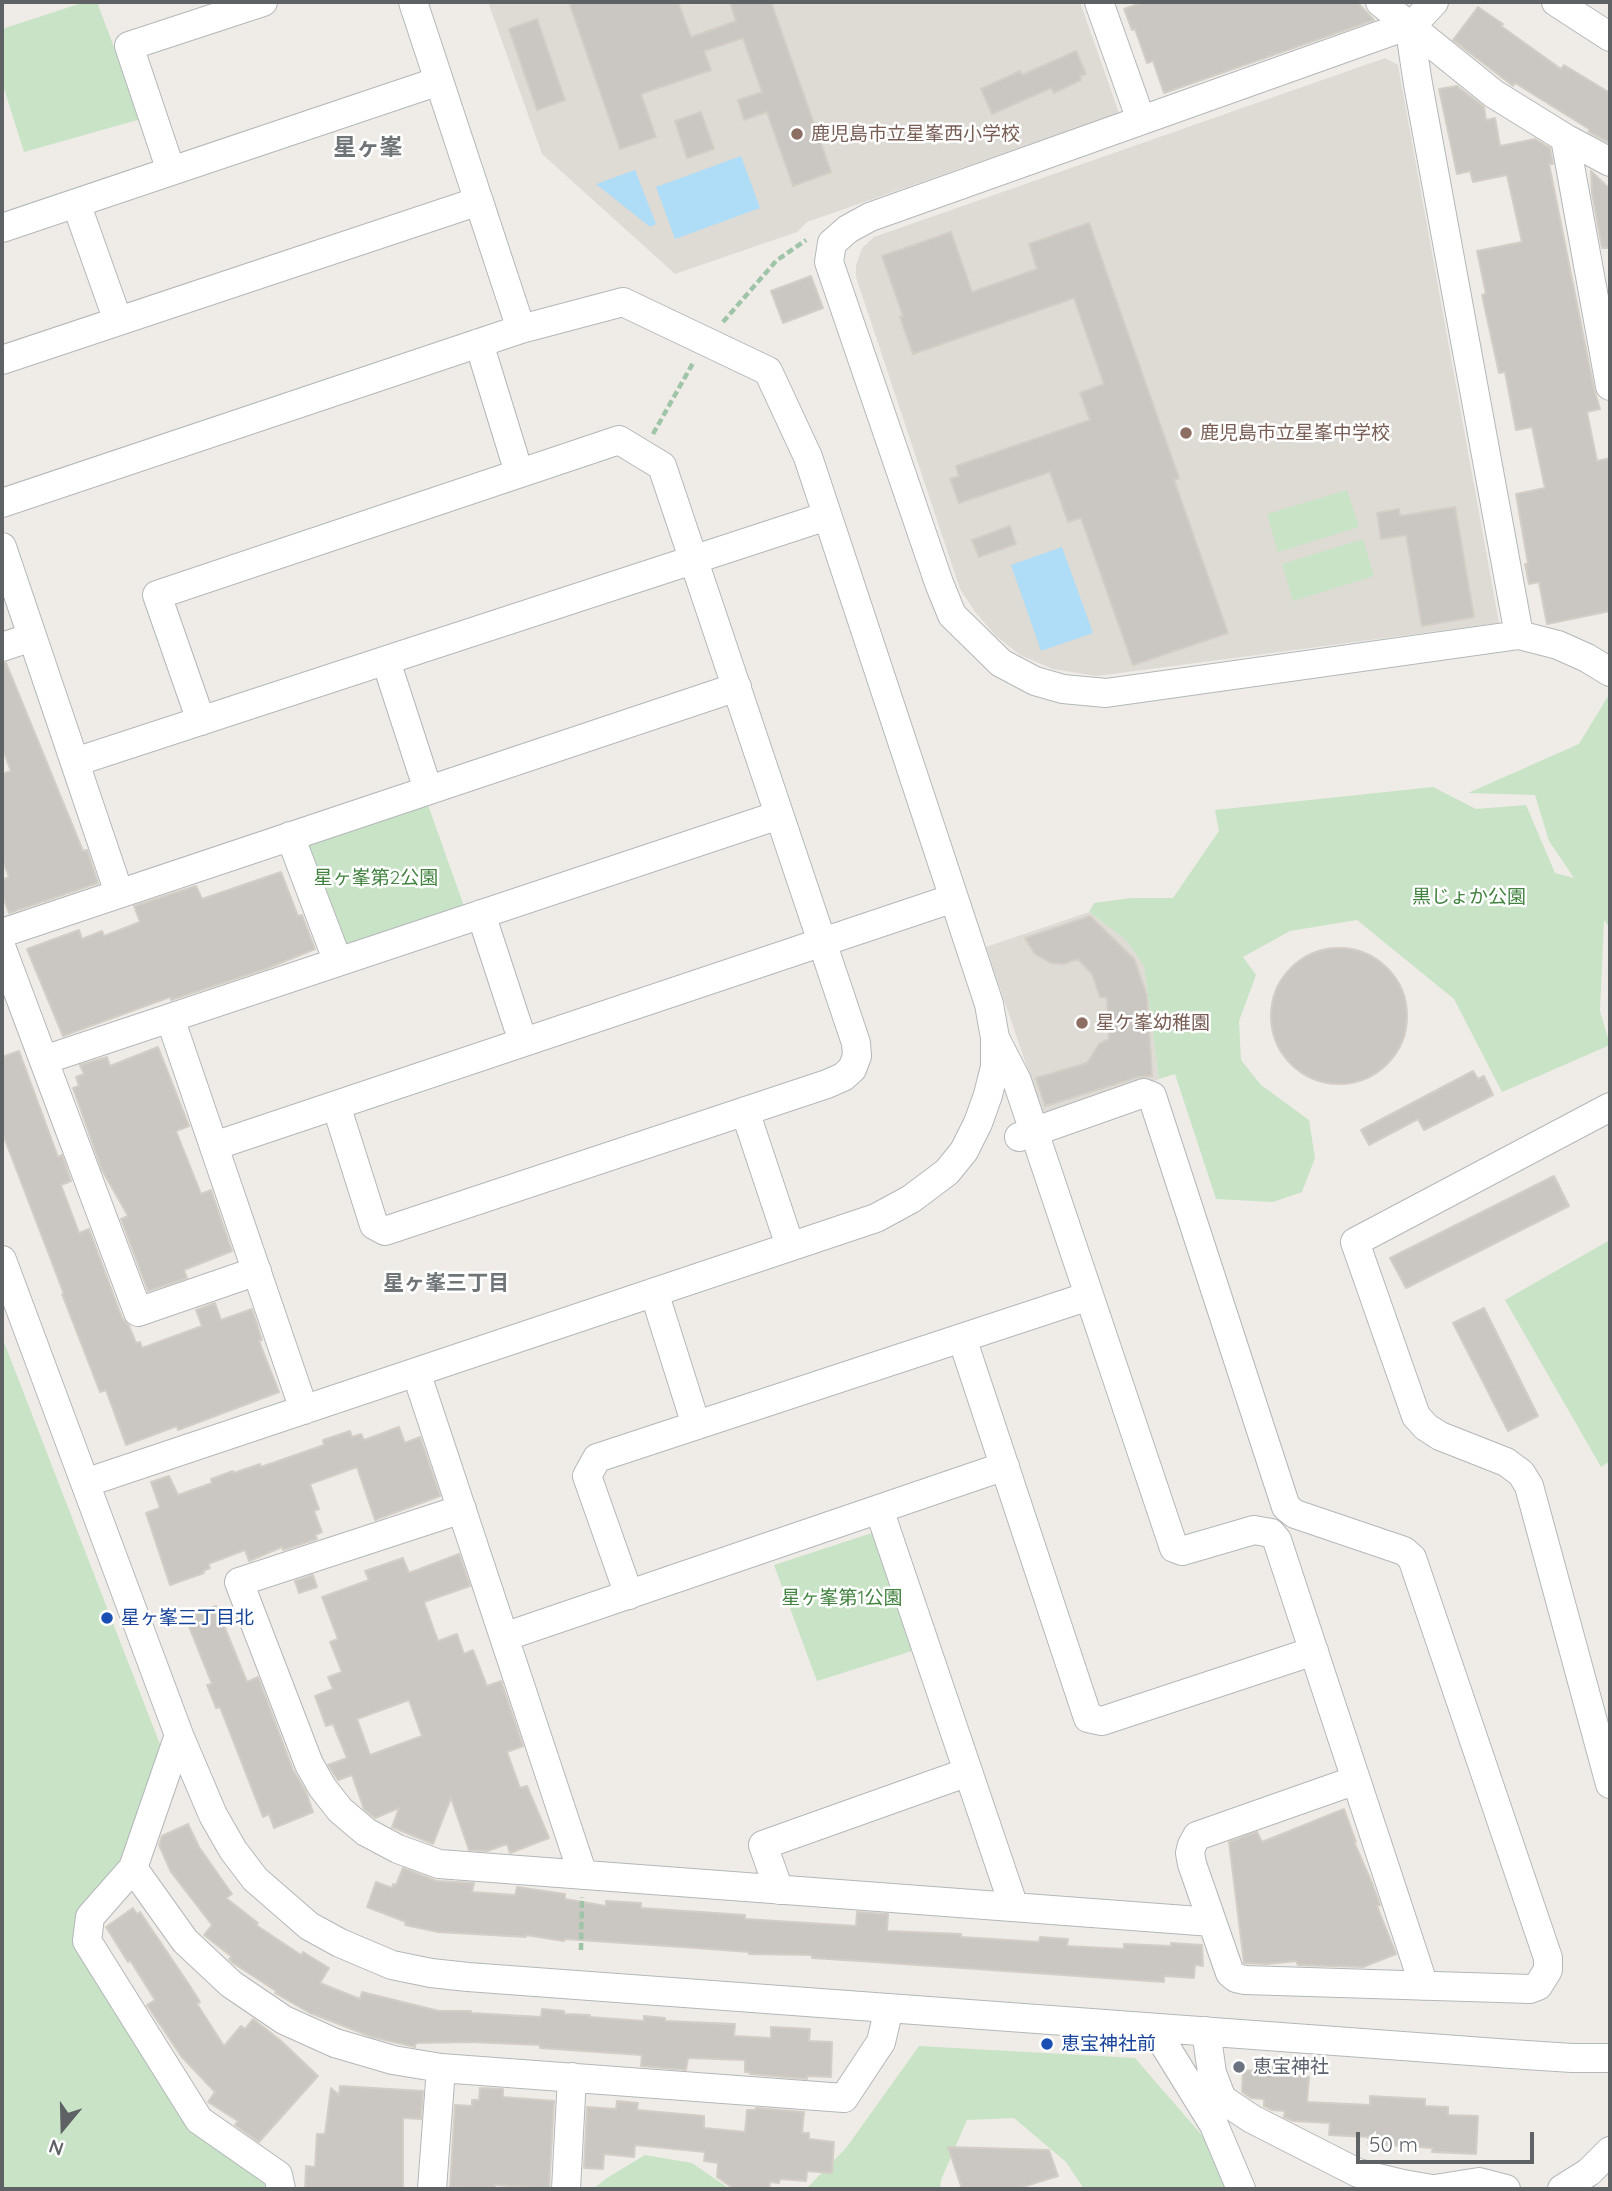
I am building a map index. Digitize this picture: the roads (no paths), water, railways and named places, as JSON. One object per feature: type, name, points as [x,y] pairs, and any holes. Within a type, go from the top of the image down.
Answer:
[{"type":"street","points":[[171,171],[129,47],[232,7],[263,2]]},
{"type":"street","points":[[413,2],[521,330]]},
{"type":"street","points":[[1100,2],[1141,120]]},
{"type":"street","points":[[1380,2],[1494,94],[1610,162]]},
{"type":"street","points":[[1434,2],[1409,25],[870,217],[848,229],[832,243],[829,262],[939,583],[953,615],[1001,663],[1035,681],[1063,689],[1106,692],[1519,635],[1558,645],[1610,672]]},
{"type":"street","points":[[1556,2],[1610,37]]},
{"type":"street","points":[[1409,25],[1519,635]]},
{"type":"street","points":[[2,228],[439,81]]},
{"type":"street","points":[[1565,138],[1610,386]]},
{"type":"street","points":[[2,360],[479,201]]},
{"type":"street","points":[[76,203],[118,321]]},
{"type":"street","points":[[2,503],[479,343],[623,302],[768,371],[808,457],[989,1004],[995,1038],[995,1067],[978,1123],[964,1151],[947,1172],[911,1199],[876,1217],[85,1483]]},
{"type":"street","points":[[479,343],[519,473]]},
{"type":"street","points":[[201,721],[157,595],[619,440],[662,466],[856,1043],[857,1056],[852,1069],[843,1077],[827,1084],[385,1231],[374,1225],[336,1105]]},
{"type":"street","points":[[75,762],[827,516]]},
{"type":"street","points":[[2,547],[120,893]]},
{"type":"street","points":[[2,647],[32,637]]},
{"type":"street","points":[[386,661],[428,790]]},
{"type":"street","points":[[2,933],[737,687]]},
{"type":"street","points":[[44,1059],[779,815]]},
{"type":"street","points":[[290,836],[338,962]]},
{"type":"street","points":[[214,1146],[954,898]]},
{"type":"street","points":[[481,914],[523,1042]]},
{"type":"street","points":[[2,949],[138,1312],[257,1271]]},
{"type":"street","points":[[170,1017],[304,1410]]},
{"type":"street","points":[[995,1038],[1017,1081],[1027,1134],[1089,1296],[1174,1548],[1182,1550],[1254,1530],[1270,1532],[1277,1540],[1424,1986]]},
{"type":"street","points":[[1027,1134],[1144,1093],[1153,1096],[1286,1507],[1296,1514],[1404,1551],[1412,1558],[1548,1958],[1548,1970],[1538,1986],[1530,1989],[1245,1980],[1230,1973],[1192,1864],[1190,1853],[1197,1836],[1356,1780]]},
{"type":"street","points":[[1610,1107],[1354,1242],[1416,1416],[1440,1436],[1506,1462],[1521,1473],[1529,1486],[1610,1784]]},
{"type":"street","points":[[745,1111],[790,1246]]},
{"type":"street","points":[[2,1261],[179,1735],[213,1815],[233,1850],[256,1879],[309,1926],[340,1943],[392,1965],[468,1977],[1572,2058],[1610,2058]]},
{"type":"street","points":[[654,1292],[695,1425]]},
{"type":"street","points":[[629,1595],[587,1476],[597,1458],[1089,1296]]},
{"type":"street","points":[[962,1338],[1088,1718],[1102,1721],[1314,1651]]},
{"type":"street","points":[[416,1372],[583,1875]]},
{"type":"street","points":[[504,1637],[1005,1466]]},
{"type":"street","points":[[462,1509],[239,1582],[309,1764],[340,1810],[366,1832],[439,1864],[1212,1922]]},
{"type":"street","points":[[879,1509],[1014,1907]]},
{"type":"street","points":[[179,1735],[133,1868],[90,1917],[88,1941],[199,2120],[278,2175],[281,2189]]},
{"type":"street","points":[[779,1890],[763,1845],[968,1772]]},
{"type":"street","points":[[133,1868],[185,1941],[231,1984],[284,2020],[335,2043],[393,2060],[441,2068],[845,2098],[881,2042],[889,2008]]},
{"type":"street","points":[[1154,2028],[1213,2125],[1241,2189]]},
{"type":"street","points":[[1206,2031],[1212,2073],[1222,2099],[1252,2119],[1358,2173],[1434,2189],[1479,2182],[1506,2189]]},
{"type":"street","points":[[432,2189],[441,2068]]},
{"type":"street","points":[[566,2189],[572,2077]]},
{"type":"street","points":[[1562,2189],[1589,2172],[1610,2151]]},
{"type":"water","points":[[741,156],[760,208],[675,239],[656,187]]},
{"type":"water","points":[[635,170],[656,224],[650,227],[596,184]]},
{"type":"water","points":[[1062,547],[1093,633],[1041,651],[1011,565]]},
{"type":"place","name":"鹿児島市立星峯西小学校","points":[[797,134]]},
{"type":"place","name":"鹿児島市立星峯中学校","points":[[1186,433]]},
{"type":"place","name":"星ケ峯幼稚園","points":[[1082,1023]]},
{"type":"place","name":"星ヶ峯三丁目北","points":[[107,1618]]},
{"type":"place","name":"恵宝神社前","points":[[1047,2044]]},
{"type":"place","name":"恵宝神社","points":[[1239,2067]]},
{"type":"district","name":"星ヶ峯","points":[[368,148]]},
{"type":"district","name":"星ヶ峯三丁目","points":[[446,1284]]},
{"type":"park label","name":"星ヶ峯第2公園","points":[[376,878]]},
{"type":"park label","name":"黒じょか公園","points":[[1469,897]]},
{"type":"park label","name":"星ヶ峯第1公園","points":[[842,1598]]}]
